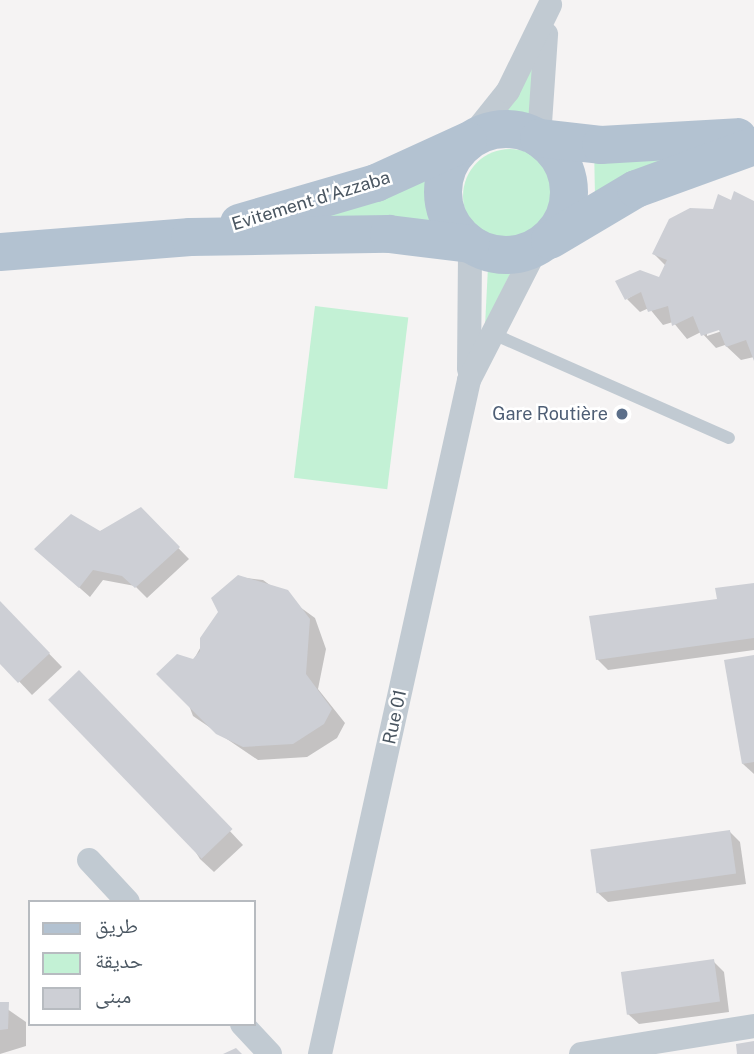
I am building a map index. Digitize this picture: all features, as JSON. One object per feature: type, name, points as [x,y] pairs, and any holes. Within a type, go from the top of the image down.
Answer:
[{"type":"main road","points":[[754,135],[601,145],[539,138],[508,128],[468,141],[447,167],[443,193],[449,218],[470,244],[495,254],[536,249],[619,197],[754,146]]},
{"type":"main road","points":[[536,249],[560,226],[569,193],[560,159],[539,138]]},
{"type":"main road","name":"Evitement d'Azzaba","points":[[190,237],[376,183],[468,141]]},
{"type":"main road","name":"Evitement d'Azzaba","points":[[0,252],[190,237],[389,234],[470,244]]},
{"type":"street","points":[[539,138],[550,2]]},
{"type":"street","points":[[468,141],[508,91],[550,2]]},
{"type":"street","points":[[469,380],[470,244]]},
{"type":"street","points":[[469,380],[490,333],[536,249]]},
{"type":"street","name":"Rue 01","points":[[320,1054],[469,380]]},
{"type":"street","points":[[89,860],[126,900]]},
{"type":"street","points":[[244,1026],[270,1054]]},
{"type":"street","points":[[581,1054],[754,1026]]},
{"type":"lane","points":[[490,333],[729,438]]},
{"type":"green space","points":[[533,59],[537,119],[505,110]]},
{"type":"green space","points":[[594,147],[700,152],[595,196]]},
{"type":"green space","points":[[510,149],[528,152],[543,163],[554,178],[557,196],[554,214],[543,229],[528,240],[510,243],[492,240],[477,229],[466,214],[463,196],[466,178],[477,163],[492,152]]},
{"type":"green space","points":[[428,180],[438,226],[302,223]]},
{"type":"green space","points":[[488,267],[511,272],[485,326]]},
{"type":"green space","points":[[315,306],[408,317],[387,489],[294,478]]},
{"type":"building","points":[[734,191],[754,201],[754,361],[746,340],[726,347],[719,330],[701,336],[693,316],[672,326],[668,306],[648,312],[641,292],[625,300],[615,281],[640,270],[659,277],[667,260],[652,254],[669,219],[690,208],[713,209],[718,194],[731,200]]},
{"type":"building","points":[[141,507],[180,547],[135,588],[122,576],[93,570],[79,588],[34,549],[71,514],[100,531]]},
{"type":"building","points":[[238,575],[288,590],[310,619],[306,674],[332,709],[324,724],[293,744],[243,747],[216,734],[156,674],[177,654],[193,659],[200,651],[200,638],[218,612],[211,598]]},
{"type":"building","points":[[754,583],[754,638],[596,660],[589,616],[717,599],[715,588]]},
{"type":"building","points":[[0,601],[50,653],[18,683],[0,664]]},
{"type":"building","points":[[754,655],[754,762],[742,764],[724,660]]},
{"type":"building","points":[[79,670],[233,829],[202,859],[48,700]]},
{"type":"building","points":[[730,830],[736,874],[596,893],[590,850]]},
{"type":"building","points":[[714,959],[720,1002],[627,1015],[621,972]]},
{"type":"building","points":[[0,1002],[9,1002],[8,1029],[0,1030]]},
{"type":"building","points":[[754,1041],[754,1054],[737,1054],[736,1044]]},
{"type":"building","points":[[236,1048],[242,1054],[223,1054]]},
{"type":"place","name":"Gare Routière","points":[[622,414]]}]
